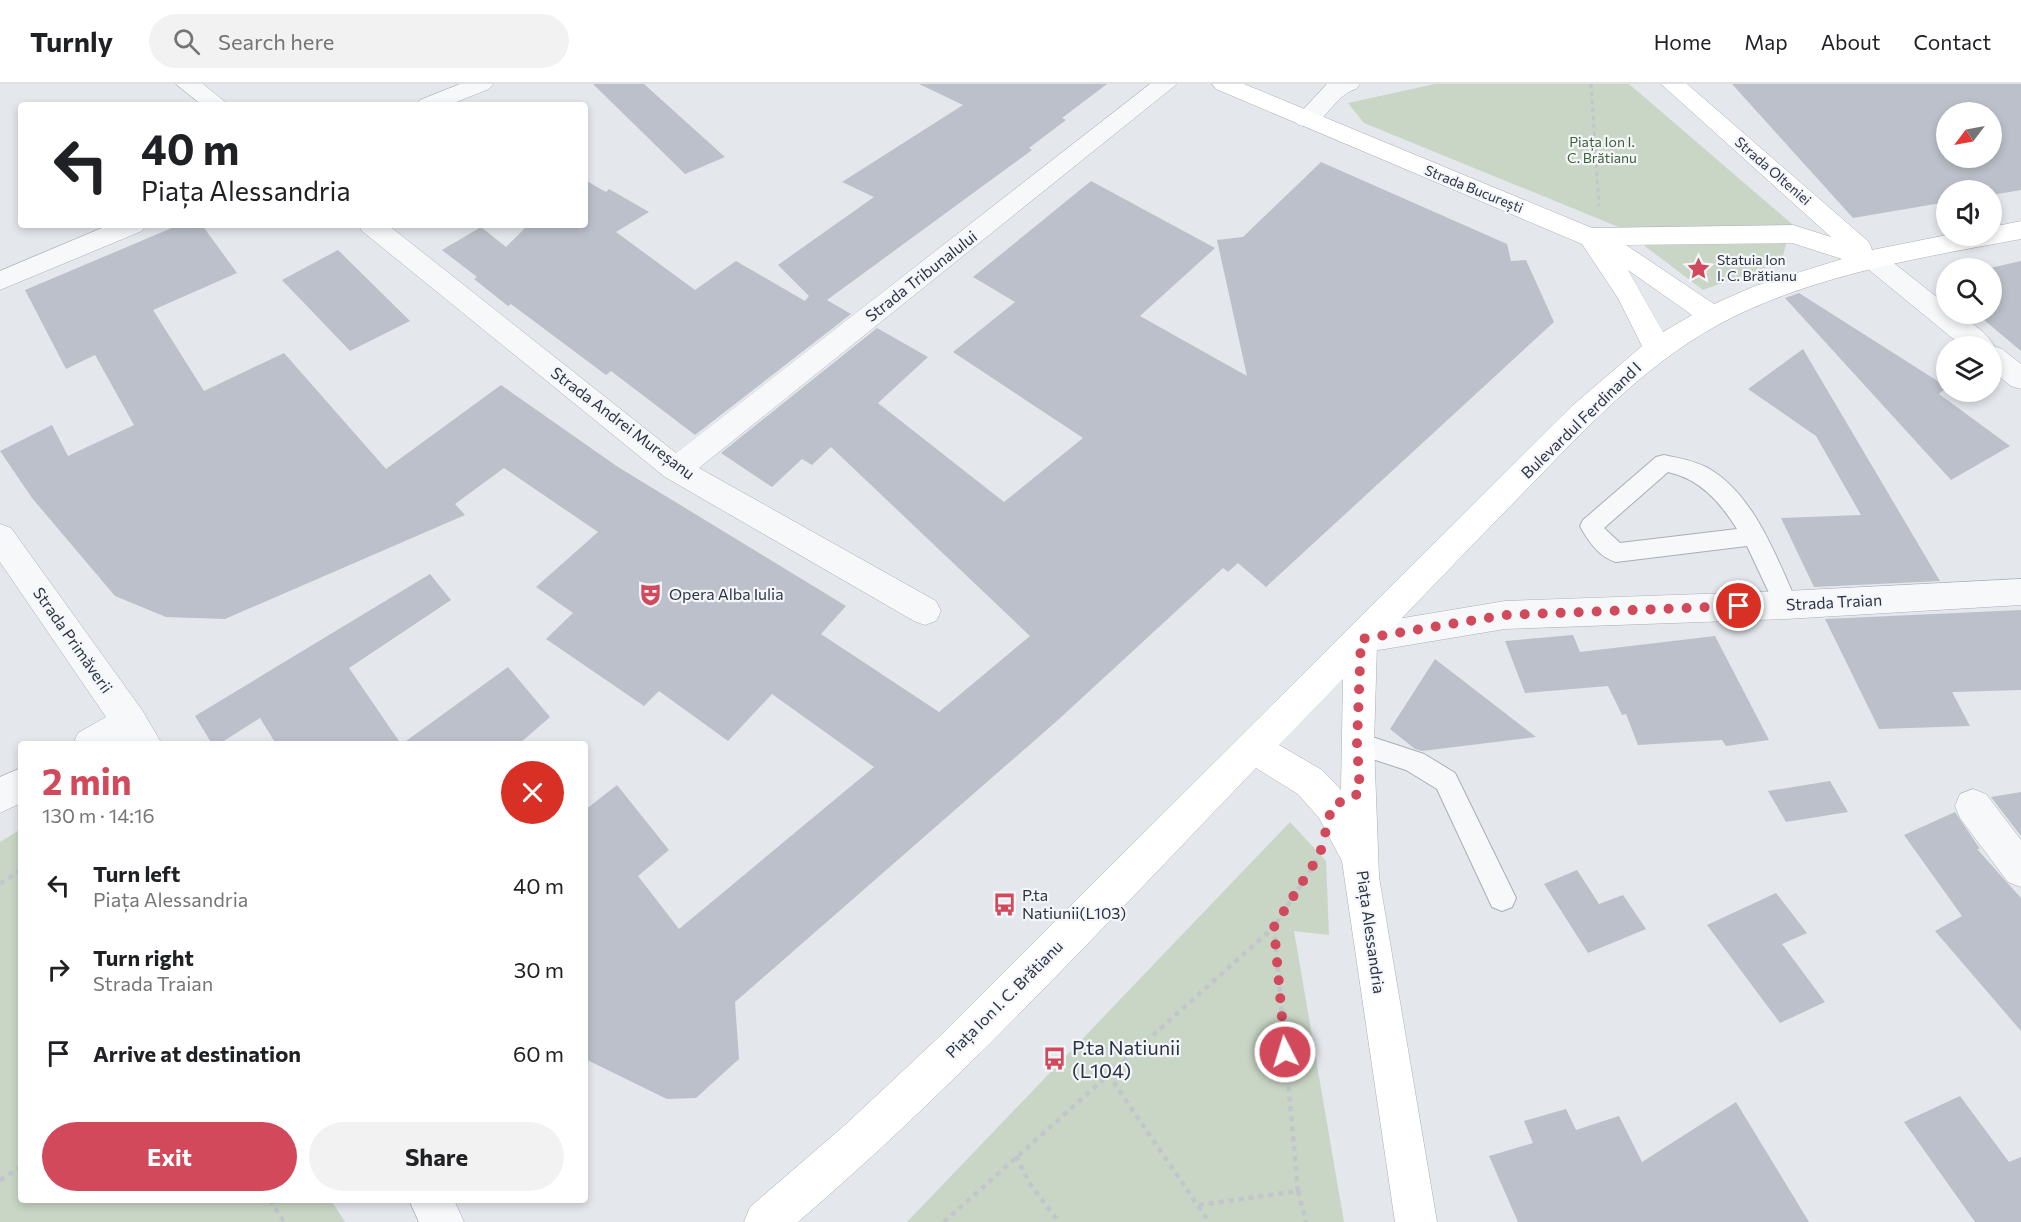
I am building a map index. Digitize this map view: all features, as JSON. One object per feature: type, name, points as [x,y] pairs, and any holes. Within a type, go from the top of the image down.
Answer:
[{"type":"main road","name":"Strada București","points":[[1224,84],[1589,237],[1616,250],[1657,276],[1712,316]]},
{"type":"main road","name":"Strada Olteniei","points":[[1673,84],[1872,259]]},
{"type":"main road","name":"Bulevardul Ferdinand I","points":[[1361,639],[1582,414],[1631,370],[1712,316],[1795,282],[1872,259],[2021,230]]},
{"type":"main road","points":[[1589,237],[1793,234],[1872,259]]},
{"type":"main road","points":[[1589,237],[1619,274],[1658,350]]},
{"type":"main road","name":"Piața Alessandria","points":[[1361,639],[1357,743],[1360,858],[1416,1222]]},
{"type":"main road","name":"Piața Ion I. C. Brătianu","points":[[765,1222],[814,1182],[889,1112],[1361,639]]},
{"type":"main road","points":[[1253,748],[1310,782],[1332,806],[1360,858]]},
{"type":"street","points":[[189,84],[212,102]]},
{"type":"street","points":[[436,102],[482,84]]},
{"type":"street","name":"Strada Tribunalului","points":[[676,469],[1166,84]]},
{"type":"street","points":[[1306,120],[1341,85]]},
{"type":"street","points":[[0,281],[126,228]]},
{"type":"street","name":"Strada Andrei Mureșanu","points":[[375,228],[676,469],[925,611]]},
{"type":"street","points":[[1872,259],[1968,336]]},
{"type":"street","points":[[2002,364],[2021,379]]},
{"type":"street","name":"Strada Primăverii","points":[[0,537],[137,732]]},
{"type":"street","name":"Strada Traian","points":[[1361,639],[1505,615],[1786,605],[2021,592]]},
{"type":"street","points":[[102,741],[137,732]]},
{"type":"street","points":[[0,796],[18,786]]},
{"type":"street","points":[[1973,806],[2021,869]]},
{"type":"street","points":[[432,1203],[443,1222]]},
{"type":"lane","points":[[1752,536],[1616,553],[1598,537],[1592,526],[1664,463],[1689,469],[1709,480],[1733,505],[1752,536],[1786,605]]},
{"type":"lane","points":[[1357,743],[1418,762],[1434,770],[1446,781],[1502,898]]},
{"type":"path","points":[[1589,237],[1600,220],[1592,84]]},
{"type":"path","points":[[945,1222],[1108,1074],[1178,1017],[1274,927],[1320,854],[1332,806]]},
{"type":"path","points":[[0,884],[18,872]]},
{"type":"path","points":[[1274,927],[1298,1191],[1306,1222]]},
{"type":"path","points":[[1108,1074],[1209,1222]]},
{"type":"path","points":[[1016,1156],[1030,1184],[1059,1222]]},
{"type":"path","points":[[0,1180],[18,1169]]},
{"type":"path","points":[[1199,1205],[1298,1191]]},
{"type":"path","points":[[272,1203],[284,1222]]},
{"type":"green space","name":"Piața Ion I. C. Brătianu","points":[[1435,84],[1629,84],[1792,224],[1781,262],[1703,290],[1621,228],[1364,123],[1348,103]]},
{"type":"green space","points":[[1290,822],[1326,861],[1329,935],[1294,931],[1344,1222],[907,1222]]},
{"type":"green space","points":[[18,831],[18,1203],[333,1203],[345,1222],[0,1222],[0,842]]},
{"type":"building","points":[[593,84],[644,84],[725,157],[685,174]]},
{"type":"building","points":[[919,84],[1107,84],[1062,118],[1066,120],[1029,148],[1032,150],[827,300],[851,314],[695,435],[611,371],[606,375],[511,304],[508,306],[474,279],[477,277],[442,250],[479,228],[506,247],[525,228],[588,228],[588,182],[606,192],[609,189],[649,212],[616,232],[695,290],[736,261],[805,301],[809,296],[778,265],[874,197],[842,182],[963,105]]},
{"type":"building","points":[[1732,84],[2021,84],[2021,190],[2002,193],[2002,180],[1936,180],[1936,204],[1853,218]]},
{"type":"building","points":[[1321,162],[1507,244],[1511,261],[1526,260],[1554,322],[1266,587],[1238,563],[1228,572],[1223,568],[1058,720],[735,1002],[739,1059],[696,1098],[667,1099],[588,1060],[588,808],[617,785],[669,850],[638,876],[679,929],[874,767],[772,694],[728,741],[659,691],[644,706],[546,639],[573,613],[536,587],[598,532],[504,468],[455,504],[465,515],[225,619],[166,617],[115,596],[32,498],[0,451],[52,425],[68,456],[134,425],[95,355],[66,369],[25,290],[172,228],[204,228],[237,273],[153,310],[204,391],[284,353],[386,469],[501,385],[618,467],[846,606],[821,634],[939,712],[1030,636],[831,447],[812,465],[802,459],[772,487],[721,453],[877,328],[928,357],[878,403],[1004,502],[1083,438],[953,352],[1015,302],[973,277],[1091,181],[1215,248],[1140,316],[1247,376],[1217,240],[1243,237]]},
{"type":"building","points":[[338,250],[410,321],[350,351],[282,280]]},
{"type":"building","points":[[2021,261],[2021,351],[1989,324],[2002,324],[2002,265]]},
{"type":"building","points":[[1799,293],[1936,380],[1936,402],[1950,402],[2010,446],[1951,480],[1785,298]]},
{"type":"building","points":[[1803,349],[1940,581],[1814,587],[1781,518],[1861,515],[1816,436],[1748,389]]},
{"type":"building","points":[[430,574],[451,600],[349,668],[399,741],[274,741],[260,718],[224,741],[210,741],[195,716]]},
{"type":"building","points":[[2021,610],[2021,690],[1952,692],[1970,726],[1879,729],[1825,619]]},
{"type":"building","points":[[1573,635],[1580,652],[1715,636],[1769,740],[1726,746],[1722,740],[1638,745],[1626,714],[1622,715],[1608,686],[1525,693],[1505,641]]},
{"type":"building","points":[[1435,659],[1536,737],[1422,751],[1415,749],[1390,729]]},
{"type":"building","points":[[508,667],[550,717],[522,741],[406,741]]},
{"type":"building","points":[[1830,781],[1848,812],[1786,822],[1768,791]]},
{"type":"building","points":[[2021,792],[2021,836],[1991,797]]},
{"type":"building","points":[[1955,812],[1980,849],[1977,849],[2021,898],[2021,1031],[1935,931],[1962,916],[1904,835]]},
{"type":"building","points":[[1577,870],[1599,904],[1623,895],[1646,929],[1588,953],[1544,884]]},
{"type":"building","points":[[1776,893],[1807,933],[1782,944],[1825,1002],[1780,1023],[1707,925]]},
{"type":"building","points":[[1960,1096],[2009,1162],[2021,1157],[2021,1222],[1975,1222],[1904,1122]]},
{"type":"building","points":[[1736,1102],[1809,1222],[1518,1222],[1489,1156],[1533,1143],[1524,1121],[1566,1109],[1576,1130],[1619,1116],[1642,1162]]},
{"type":"place","name":"Statuia Ion I. C. Brătianu","points":[[1699,268]]},
{"type":"place","name":"Opera Alba Iulia","points":[[651,594]]},
{"type":"place","name":"P.ta Natiunii(L103)","points":[[1004,904]]},
{"type":"place","name":"P.ta Natiunii (L104)","points":[[1054,1059]]},
{"type":"route","points":[[1285,1052],[1274,927],[1320,854],[1332,806],[1360,793],[1357,743],[1361,639],[1505,615],[1739,606]]}]
